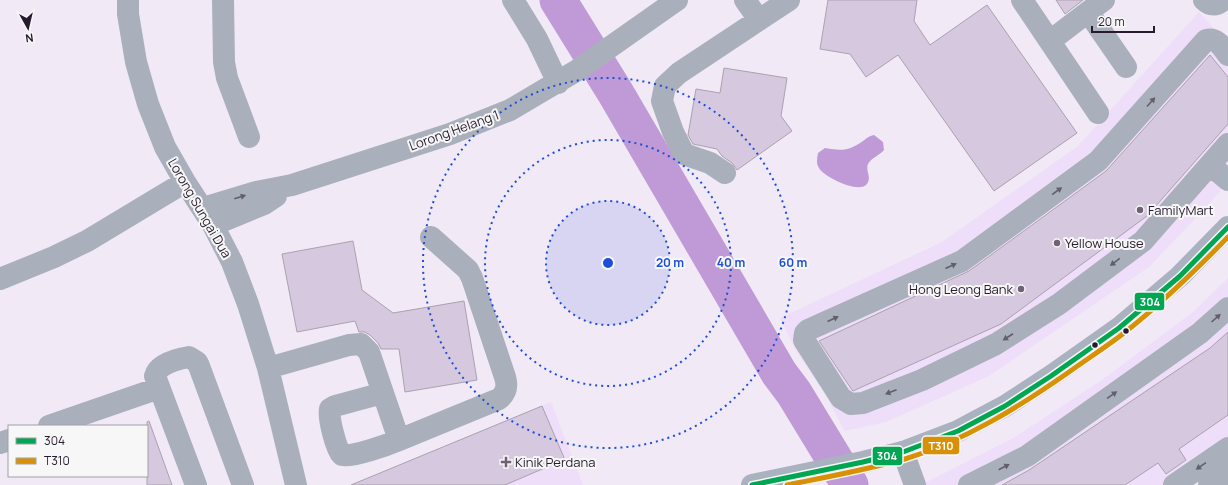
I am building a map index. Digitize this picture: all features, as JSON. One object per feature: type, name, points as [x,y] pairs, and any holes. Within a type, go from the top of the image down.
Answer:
[{"type":"main road","points":[[752,485],[863,462],[903,452],[958,432],[1005,406],[1052,376],[1125,323],[1180,276],[1228,227]]},
{"type":"street","name":"Lorong Sungai Dua","points":[[128,0],[128,14],[136,62],[148,104],[165,147],[185,182],[208,216],[235,269],[248,304],[268,368],[296,485]]},
{"type":"street","points":[[223,0],[224,62],[227,78],[249,137]]},
{"type":"street","points":[[514,0],[537,39],[558,83]]},
{"type":"street","name":"Lorong Helang 1","points":[[208,216],[256,192],[292,185],[450,134],[510,110],[558,83],[677,0]]},
{"type":"street","points":[[745,0],[758,20]]},
{"type":"street","points":[[1022,0],[1098,113]]},
{"type":"street","points":[[1204,0],[1212,5],[1220,4],[1223,0]]},
{"type":"street","points":[[725,173],[710,163],[684,154],[673,132],[662,101],[665,86],[679,73],[785,1]]},
{"type":"street","points":[[1050,41],[1096,6],[1126,67]]},
{"type":"street","points":[[1228,55],[1215,40],[1211,38],[1206,40],[1098,161],[962,261],[808,330],[805,333],[804,340],[841,398],[851,404],[863,403],[922,380],[996,344],[1059,304],[1143,241],[1228,144]]},
{"type":"street","points":[[1210,165],[1228,180]]},
{"type":"street","points":[[0,279],[54,257],[87,241],[185,182]]},
{"type":"street","points":[[383,394],[335,406],[330,409],[329,416],[338,449],[342,455],[349,455],[400,440],[499,399],[504,395],[506,390],[507,383],[472,278],[468,270],[431,237]]},
{"type":"street","points":[[969,485],[1027,456],[1200,333],[1228,308]]},
{"type":"street","points":[[268,368],[349,345],[361,344],[369,352],[400,440]]},
{"type":"street","points":[[196,485],[155,376],[159,368],[189,357],[197,362],[243,485]]},
{"type":"street","points":[[52,425],[159,388]]},
{"type":"street","points":[[1174,485],[1228,448]]},
{"type":"street","points":[[903,452],[915,485]]},
{"type":"street","points":[[1209,485],[1228,472]]},
{"type":"shaded area","points":[[1199,12],[1228,44],[1228,181],[1211,202],[1149,267],[989,376],[886,422],[845,431],[823,391],[796,351],[780,318],[942,242],[1078,146]]},
{"type":"shaded area","points":[[874,135],[883,142],[884,150],[868,164],[867,169],[869,180],[866,185],[862,187],[848,186],[827,176],[819,168],[817,163],[818,153],[825,148],[841,150],[849,148]]},
{"type":"shaded area","points":[[1228,278],[1228,457],[1188,485],[921,485],[1015,437],[1102,380],[1193,312]]},
{"type":"shaded area","points":[[551,402],[583,485],[350,485]]},
{"type":"building","points":[[828,0],[917,0],[914,21],[930,45],[987,5],[1077,133],[994,191],[898,55],[866,77],[850,54],[820,49]]},
{"type":"building","points":[[1056,0],[1083,0],[1065,14]]},
{"type":"building","name":"Yellow House","points":[[1210,55],[1228,77],[1228,124],[1147,216],[1001,324],[853,391],[852,390],[819,341],[969,271],[1106,171]]},
{"type":"building","points":[[724,68],[787,78],[781,116],[792,131],[737,170],[732,163],[722,156],[717,149],[693,144],[688,135],[696,89],[720,93]]},
{"type":"building","points":[[353,241],[362,290],[393,313],[464,301],[477,380],[405,392],[399,349],[381,349],[378,343],[370,335],[365,332],[359,332],[355,321],[297,332],[282,254]]},
{"type":"building","points":[[1228,332],[1228,415],[1179,449],[1186,460],[1166,474],[1158,463],[1125,485],[1002,485],[1029,470],[1210,348]]},
{"type":"building","points":[[542,406],[565,460],[505,485],[351,485]]},
{"type":"building","points":[[149,421],[172,485],[147,485],[147,422]]},
{"type":"waterway","points":[[558,0],[615,92],[779,373],[794,393],[850,485]]},
{"type":"transit line","name":"304","points":[[752,485],[863,462],[903,452],[958,431],[1005,406],[1051,376],[1119,328],[1180,276],[1228,227]]},
{"type":"transit line","name":"T310","points":[[787,485],[861,470],[905,459],[948,443],[990,422],[1031,398],[1124,333],[1178,287],[1228,237]]},
{"type":"place","name":"FamilyMart","points":[[1140,210]]},
{"type":"place","name":"Yellow House","points":[[1057,243]]},
{"type":"place","name":"Hong Leong Bank","points":[[1021,289]]},
{"type":"place","name":"Kinik Perdana","points":[[506,462]]}]
